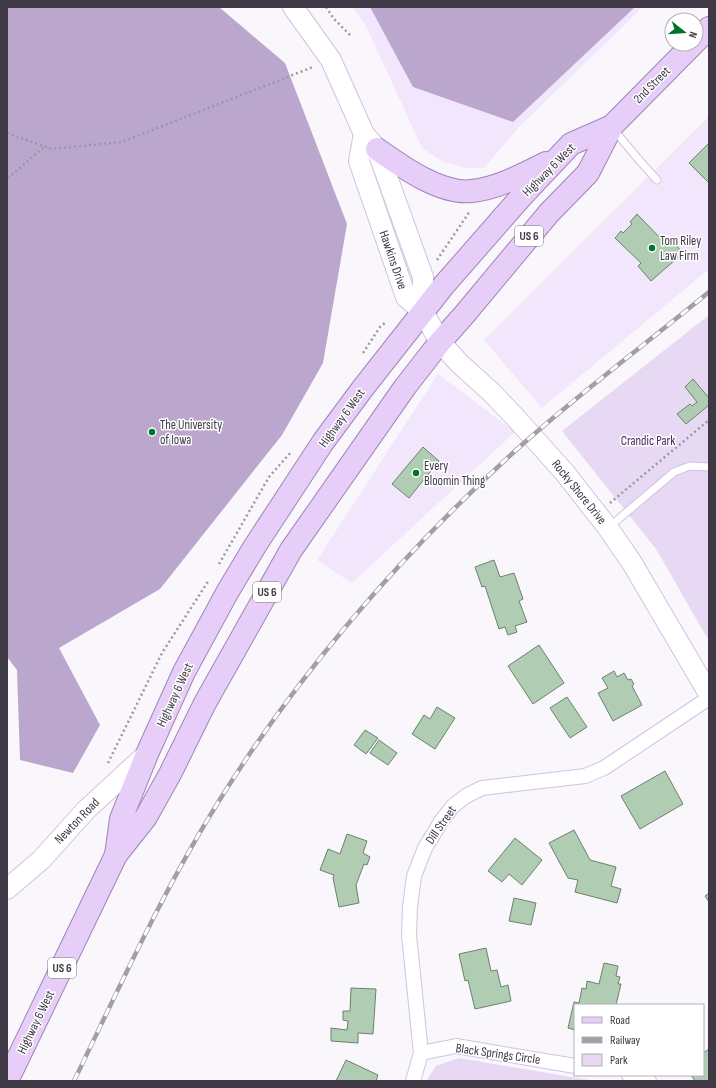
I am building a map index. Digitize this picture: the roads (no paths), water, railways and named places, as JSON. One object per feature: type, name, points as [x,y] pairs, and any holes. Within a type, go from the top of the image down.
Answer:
[{"type":"main road","name":"2nd Street","points":[[612,126],[685,52]]},
{"type":"main road","name":"Highway 6 West","points":[[116,855],[121,819],[147,754],[184,672],[228,591],[255,546],[323,442],[363,388],[444,285],[521,197],[571,144],[612,126]]},
{"type":"main road","name":"Highway 6 West","points":[[7,1081],[116,855],[146,818],[170,774],[205,703],[291,550],[401,393],[440,342],[549,213],[588,173],[612,126]]},
{"type":"main road","points":[[371,142],[404,168],[426,180],[452,190],[470,192],[495,186],[560,156]]},
{"type":"street","name":"Hawkins Drive","points":[[293,7],[331,60],[371,142],[423,277],[423,312]]},
{"type":"street","name":"Rocky Shore Drive","points":[[423,312],[440,342],[459,363],[491,392],[514,416],[565,473],[608,528],[632,563],[709,694]]},
{"type":"street","name":"Dill Street","points":[[421,1053],[409,935],[413,883],[414,876],[425,848],[442,820],[453,806],[466,796],[482,788],[585,776],[604,768],[615,759],[709,698]]},
{"type":"street","name":"Newton Road","points":[[7,889],[41,860],[86,810],[147,754]]},
{"type":"street","name":"Black Springs Circle","points":[[421,1053],[456,1046],[574,1066]]},
{"type":"street","points":[[413,1081],[421,1053]]},
{"type":"street","points":[[634,1076],[649,1081]]},
{"type":"lane","points":[[612,126],[657,180]]},
{"type":"lane","points":[[608,528],[674,472],[690,466],[709,467]]},
{"type":"railway","points":[[74,1081],[163,899],[203,828],[256,745],[290,697],[325,652],[362,607],[401,564],[482,481],[570,404],[709,292]]},
{"type":"place","name":"Tom Riley Law Firm","points":[[652,248]]},
{"type":"place","name":"The University of Iowa","points":[[152,432]]},
{"type":"place","name":"Every Bloomin Thing","points":[[416,473]]},
{"type":"park label","name":"Crandic Park","points":[[648,441]]}]
